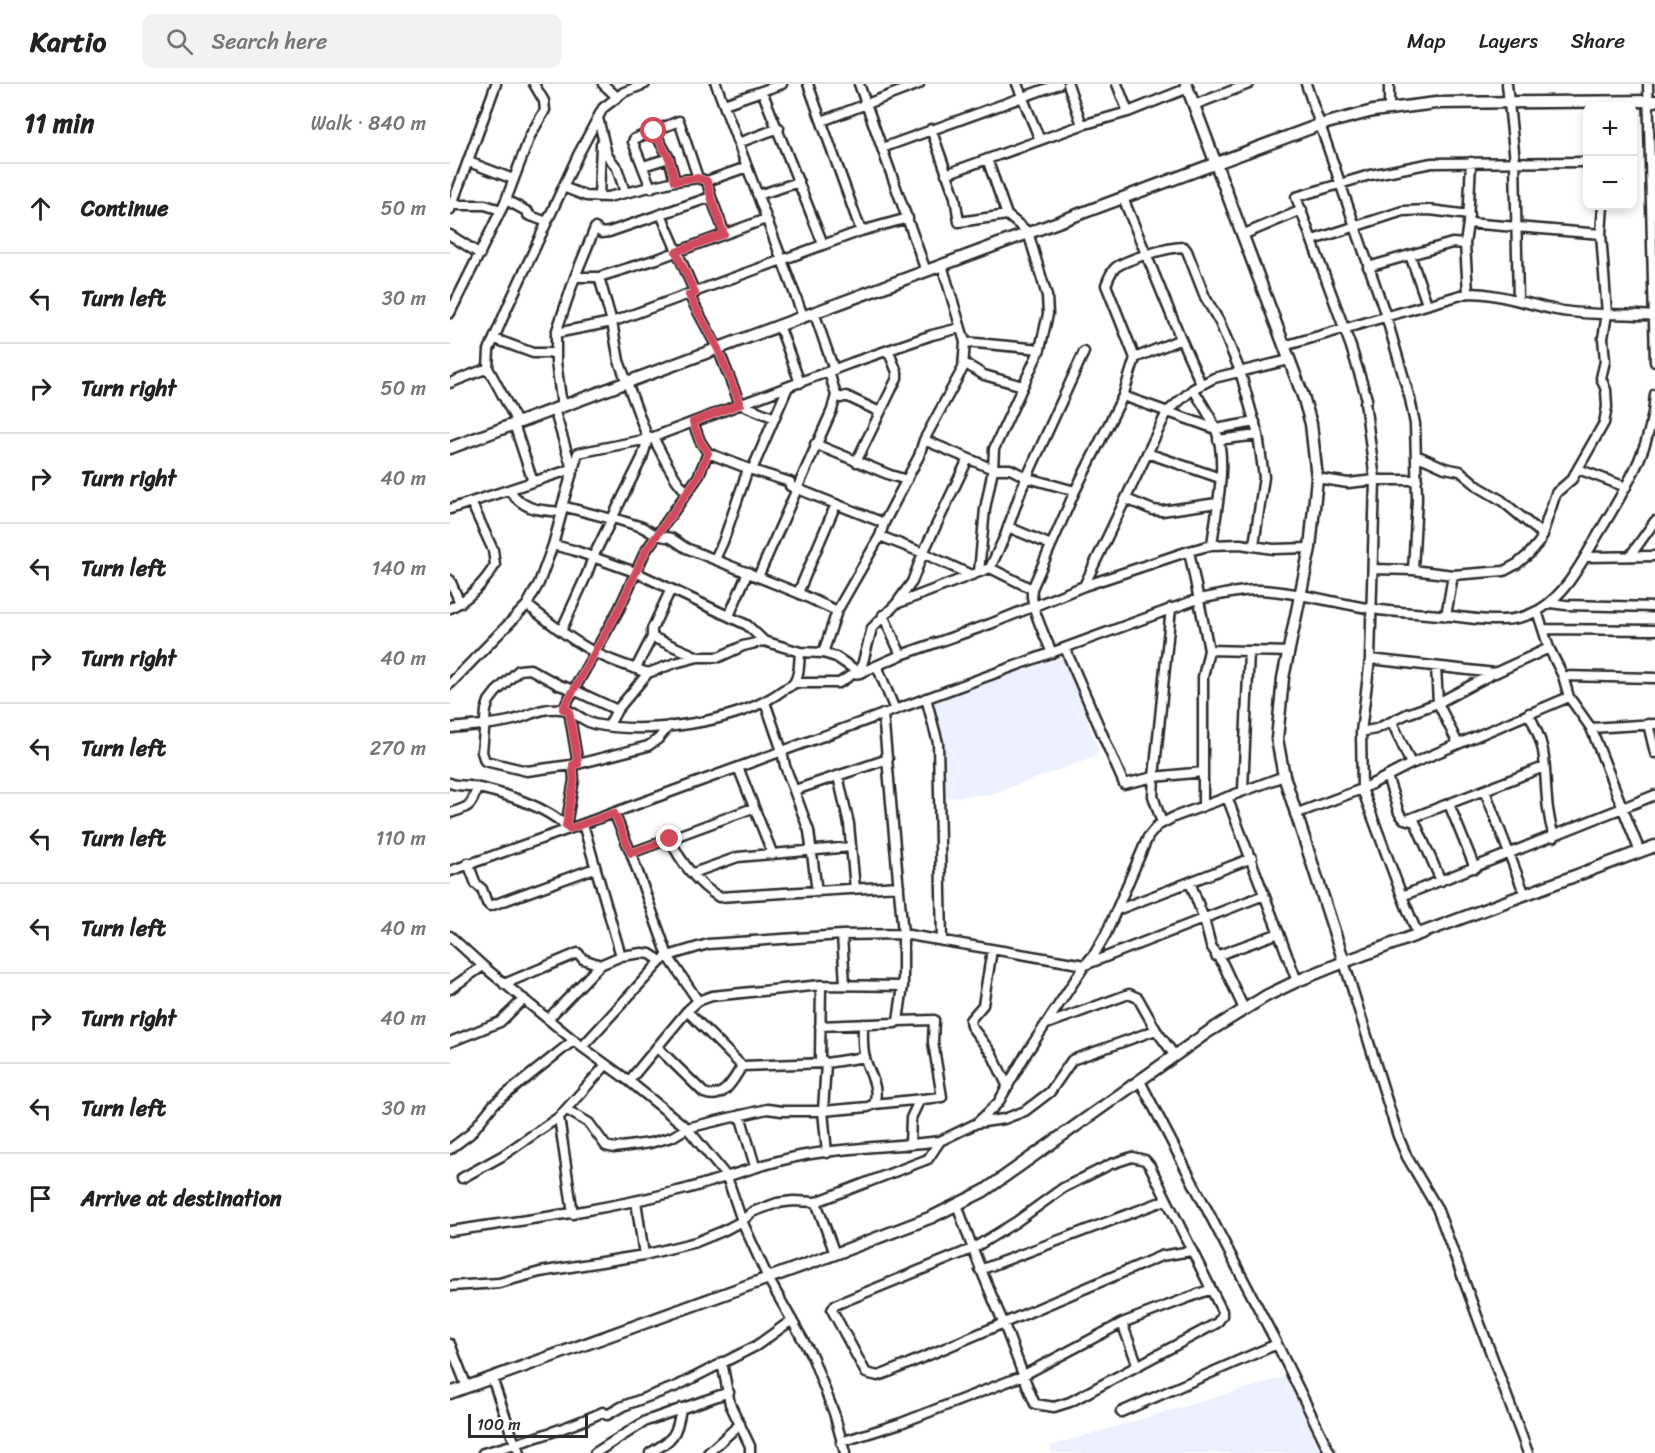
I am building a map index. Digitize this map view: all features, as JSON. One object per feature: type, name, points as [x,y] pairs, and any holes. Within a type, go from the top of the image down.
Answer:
[{"type":"street","points":[[496,84],[451,208],[485,205],[501,210]]},
{"type":"street","points":[[450,313],[506,200],[530,136],[545,110],[544,101],[534,84]]},
{"type":"street","points":[[603,84],[617,97]]},
{"type":"street","points":[[533,482],[516,423],[488,368],[489,350],[563,187],[603,108],[629,86],[645,84]]},
{"type":"street","points":[[716,84],[782,260],[809,314],[831,371],[836,395],[832,410],[758,577]]},
{"type":"street","points":[[724,104],[782,84]]},
{"type":"street","points":[[808,84],[861,231]]},
{"type":"street","points":[[859,84],[926,271]]},
{"type":"street","points":[[1017,84],[1040,140]]},
{"type":"street","points":[[882,148],[1059,84]]},
{"type":"street","points":[[1068,84],[1082,125]]},
{"type":"street","points":[[1117,84],[1128,112]]},
{"type":"street","points":[[1194,105],[1249,84]]},
{"type":"street","points":[[1306,84],[1386,316],[1410,399],[1415,424],[1417,480],[1413,570]]},
{"type":"street","points":[[1389,84],[1389,108]]},
{"type":"street","points":[[1507,84],[1515,161],[1518,300]]},
{"type":"street","points":[[1648,84],[1651,101],[1655,362]]},
{"type":"street","points":[[822,121],[915,85]]},
{"type":"street","points":[[946,174],[1082,125],[1128,112],[1187,86],[1311,424],[1317,478],[1310,548],[1283,678],[1277,740],[1284,776],[1398,1136],[1407,1157],[1437,1208],[1528,1453]]},
{"type":"street","points":[[762,91],[823,244]]},
{"type":"street","points":[[450,448],[1322,125],[1389,108],[1436,103],[1651,101]]},
{"type":"street","points":[[598,118],[607,155],[617,168],[625,192]]},
{"type":"street","points":[[651,188],[634,139],[679,121],[698,178]]},
{"type":"street","points":[[738,143],[778,128]]},
{"type":"street","points":[[931,129],[955,197],[958,222],[1007,215]]},
{"type":"street","points":[[654,131],[669,158],[675,181]]},
{"type":"street","points":[[599,197],[602,135]]},
{"type":"street","points":[[643,166],[669,158]]},
{"type":"street","points":[[975,574],[984,509],[993,469],[994,449],[1040,349],[1048,314],[1047,296],[1028,232],[1007,215],[987,159]]},
{"type":"street","points":[[1418,934],[1362,789],[1361,732],[1370,659],[1375,480],[1365,402],[1367,399],[1344,327],[1296,195],[1340,182],[1417,165],[1515,161],[1583,162]]},
{"type":"street","points":[[469,162],[513,179]]},
{"type":"street","points":[[1468,293],[1465,244],[1469,219],[1471,162]]},
{"type":"street","points":[[563,187],[586,196],[599,197],[651,188],[675,181],[698,178],[707,181],[747,167]]},
{"type":"street","points":[[707,181],[724,234]]},
{"type":"street","points":[[758,195],[799,182]]},
{"type":"street","points":[[572,469],[558,407],[556,333],[595,228],[602,233],[609,232],[711,197]]},
{"type":"street","points":[[1123,198],[1181,339],[1197,387],[1216,429],[1220,478],[1212,545]]},
{"type":"street","points":[[506,200],[528,214],[547,222]]},
{"type":"street","points":[[1313,240],[1403,211],[1416,209],[1517,227],[1601,234]]},
{"type":"street","points":[[1242,235],[1302,210]]},
{"type":"street","points":[[1373,569],[1413,570],[1453,575],[1504,571],[1529,554],[1543,535],[1557,493],[1572,479],[1604,423],[1606,390],[1601,378],[1605,361],[1603,338],[1607,314],[1601,234],[1603,210]]},
{"type":"street","points":[[661,214],[692,294],[718,349],[740,404],[775,418]]},
{"type":"street","points":[[556,333],[612,322],[823,244],[908,218]]},
{"type":"street","points":[[575,277],[599,278],[766,219]]},
{"type":"street","points":[[450,235],[480,254]]},
{"type":"street","points":[[1368,267],[1452,243],[1465,244]]},
{"type":"street","points":[[1052,653],[1031,595],[1032,589],[1075,491],[1123,396],[1135,358],[1106,285],[1116,267],[1147,254],[1184,247],[1240,371],[1255,422],[1264,477],[1254,545]]},
{"type":"street","points":[[1410,255],[1427,304]]},
{"type":"street","points":[[823,653],[837,611],[880,536],[919,456],[924,440],[960,377],[964,363],[965,342],[942,265]]},
{"type":"street","points":[[599,278],[626,382],[651,438],[682,488],[687,492]]},
{"type":"street","points":[[1284,346],[1468,293],[1518,300],[1556,310],[1654,316]]},
{"type":"street","points":[[778,325],[800,382]]},
{"type":"street","points":[[450,684],[527,605],[539,584],[553,545],[578,453],[651,438],[888,350],[960,328]]},
{"type":"street","points":[[495,339],[533,353],[556,352]]},
{"type":"street","points":[[1135,358],[1181,339]]},
{"type":"street","points":[[965,342],[1040,349]]},
{"type":"street","points":[[856,462],[898,374],[888,350]]},
{"type":"street","points":[[896,604],[990,568],[1022,488],[1084,352]]},
{"type":"street","points":[[1084,586],[1167,412],[1197,387],[1214,378],[1289,360]]},
{"type":"street","points":[[964,363],[984,375],[1023,386]]},
{"type":"street","points":[[450,383],[488,368]]},
{"type":"street","points":[[715,559],[750,470],[788,387]]},
{"type":"street","points":[[450,871],[1198,599],[1258,589],[1302,594],[1372,609],[1500,621],[1537,611],[1550,603],[1573,576],[1626,487],[1653,428],[1655,394]]},
{"type":"street","points":[[836,395],[841,398],[846,396],[880,412]]},
{"type":"street","points":[[1123,396],[1216,429],[1255,422]]},
{"type":"street","points":[[693,422],[700,441],[708,453],[750,470],[790,482],[790,486],[885,523]]},
{"type":"street","points":[[1218,440],[1258,435]]},
{"type":"street","points":[[561,631],[593,557],[651,438]]},
{"type":"street","points":[[924,440],[993,469],[1010,469],[1028,478],[1075,491]]},
{"type":"street","points":[[815,444],[906,480]]},
{"type":"street","points":[[568,828],[576,764],[566,710],[574,690],[619,609],[635,572],[656,535],[698,477],[708,453]]},
{"type":"street","points":[[1147,453],[1220,478]]},
{"type":"street","points":[[1416,455],[1445,468],[1460,471],[1479,488],[1501,500],[1543,535]]},
{"type":"street","points":[[860,673],[872,628],[896,604],[912,582],[923,553],[968,459]]},
{"type":"street","points":[[450,509],[572,469]]},
{"type":"street","points":[[1578,469],[1626,487]]},
{"type":"street","points":[[1317,478],[1348,483],[1375,480],[1417,480]]},
{"type":"street","points":[[509,490],[518,501],[533,509],[562,509],[612,518],[642,527],[656,535],[671,538],[686,548],[837,611]]},
{"type":"street","points":[[1126,500],[1162,511],[1217,503]]},
{"type":"street","points":[[450,608],[460,603],[492,570],[496,560],[471,502]]},
{"type":"street","points":[[798,593],[836,504]]},
{"type":"street","points":[[1630,556],[1655,521]]},
{"type":"street","points":[[1008,527],[1051,545]]},
{"type":"street","points":[[880,536],[975,574]]},
{"type":"street","points":[[553,545],[635,572],[747,625],[764,641],[800,652],[823,653],[836,657],[860,673]]},
{"type":"street","points":[[450,728],[510,721],[536,710],[566,710],[591,723],[644,728],[669,726],[732,714],[765,702],[794,683],[839,683],[853,674],[901,655],[990,624],[1084,586],[1189,550],[1212,545],[1254,545],[1274,549],[1310,548]]},
{"type":"street","points":[[1189,550],[1209,650],[1203,677],[1203,805]]},
{"type":"street","points":[[1585,556],[1655,556]]},
{"type":"street","points":[[990,568],[1032,589]]},
{"type":"street","points":[[729,616],[748,572]]},
{"type":"street","points":[[1446,616],[1453,575]]},
{"type":"street","points":[[450,580],[460,603]]},
{"type":"street","points":[[636,668],[652,637],[652,629],[672,590]]},
{"type":"street","points":[[1550,603],[1655,607]]},
{"type":"street","points":[[527,605],[595,653],[648,673]]},
{"type":"street","points":[[1162,823],[1153,796],[1171,608]]},
{"type":"street","points":[[1537,611],[1569,697],[1591,728],[1640,852]]},
{"type":"street","points":[[883,615],[901,655]]},
{"type":"street","points":[[1543,629],[1655,630]]},
{"type":"street","points":[[652,637],[698,657]]},
{"type":"street","points":[[609,725],[617,710],[648,673],[698,657],[719,657],[743,645],[764,641]]},
{"type":"street","points":[[1065,648],[1124,784],[1154,777],[1203,772]]},
{"type":"street","points":[[1361,732],[1376,729],[1438,703],[1549,648]]},
{"type":"street","points":[[1209,650],[1289,652]]},
{"type":"street","points":[[794,683],[799,668],[800,652]]},
{"type":"street","points":[[1243,790],[1250,652]]},
{"type":"street","points":[[1370,659],[1495,673]]},
{"type":"street","points":[[877,666],[895,710]]},
{"type":"street","points":[[1436,668],[1438,703],[1458,744]]},
{"type":"street","points":[[617,710],[559,685],[530,669],[519,670],[489,701],[482,752],[485,761],[504,764],[522,771],[576,764],[648,746],[658,739],[669,726]]},
{"type":"street","points":[[1563,676],[1655,678]]},
{"type":"street","points":[[1295,814],[1362,789],[1411,764],[1569,697]]},
{"type":"street","points":[[926,698],[938,743],[942,941]]},
{"type":"street","points":[[765,702],[809,831],[818,892]]},
{"type":"street","points":[[1529,713],[1542,744],[1546,808],[1554,837]]},
{"type":"street","points":[[883,714],[903,934],[903,986],[898,1021]]},
{"type":"street","points":[[1392,722],[1411,764]]},
{"type":"street","points":[[1591,728],[1651,724],[1655,753]]},
{"type":"street","points":[[795,789],[888,759]]},
{"type":"street","points":[[738,767],[773,855]]},
{"type":"street","points":[[1409,819],[1544,767]]},
{"type":"street","points":[[837,776],[847,811],[855,889]]},
{"type":"street","points":[[450,1231],[573,1214],[636,1201],[727,1177],[755,1166],[802,1155],[940,1141],[976,1123],[998,1103],[1026,1054],[1084,965],[1095,953],[1117,910],[1148,837],[1157,826],[1203,805],[1284,776]]},
{"type":"street","points":[[1387,776],[1399,813],[1404,819],[1415,822],[1441,881]]},
{"type":"street","points":[[450,783],[477,788],[549,813],[568,828]]},
{"type":"street","points":[[450,813],[469,807],[474,801],[477,788]]},
{"type":"street","points":[[1485,791],[1525,895]]},
{"type":"street","points":[[1402,896],[1655,795]]},
{"type":"street","points":[[1227,797],[1297,981]]},
{"type":"street","points":[[1449,804],[1475,868]]},
{"type":"street","points":[[631,853],[753,808]]},
{"type":"street","points":[[614,813],[631,853],[665,959],[698,1001]]},
{"type":"street","points":[[583,824],[621,956]]},
{"type":"street","points":[[670,839],[678,857],[707,890],[719,897],[899,886]]},
{"type":"street","points":[[450,1393],[932,1217],[984,1191],[1208,1032],[1244,1009],[1297,981],[1655,846]]},
{"type":"street","points":[[693,873],[738,857],[851,847]]},
{"type":"street","points":[[1117,910],[1252,858]]},
{"type":"street","points":[[468,864],[476,884],[482,889],[490,906],[595,868]]},
{"type":"street","points":[[1190,882],[1211,946],[1223,964],[1244,1009]]},
{"type":"street","points":[[582,1047],[665,959],[708,944],[903,934],[1084,965],[1264,895]]},
{"type":"street","points":[[1216,956],[1279,933]]},
{"type":"street","points":[[450,936],[504,984],[687,1128],[727,1177],[742,1221],[768,1278],[812,1356],[834,1413],[845,1453]]},
{"type":"street","points":[[842,936],[845,984]]},
{"type":"street","points":[[992,950],[983,1005],[970,1020],[971,1026],[992,1054],[1008,1087]]},
{"type":"street","points":[[504,984],[578,953],[583,959],[600,965]]},
{"type":"street","points":[[548,1019],[600,965],[621,956],[642,953],[665,959]]},
{"type":"street","points":[[450,989],[483,966]]},
{"type":"street","points":[[629,1081],[687,1011],[698,1001],[712,996],[821,985],[903,986]]},
{"type":"street","points":[[821,985],[820,1058],[826,1063]]},
{"type":"street","points":[[1047,1024],[1129,994],[1138,998],[1156,1030],[1175,1056]]},
{"type":"street","points":[[450,1042],[500,1022],[524,999]]},
{"type":"street","points":[[687,1011],[742,1066],[826,1063],[865,1057]]},
{"type":"street","points":[[567,1110],[590,1123],[606,1146],[614,1148],[650,1143],[672,1137],[687,1128],[767,1109],[823,1112],[942,1097],[933,1042],[934,1020],[820,1026]]},
{"type":"street","points":[[862,1024],[865,1057],[877,1098],[874,1104]]},
{"type":"street","points":[[976,1123],[1004,1119],[1025,1111],[1050,1092],[1072,1060],[1156,1030]]},
{"type":"street","points":[[450,1149],[471,1134],[494,1104],[574,1040]]},
{"type":"street","points":[[657,1047],[704,1093],[709,1095],[716,1095],[726,1090],[742,1066]]},
{"type":"street","points":[[826,1063],[823,1112],[827,1153]]},
{"type":"street","points":[[462,1178],[502,1156],[559,1117],[606,1065]]},
{"type":"street","points":[[1140,1081],[1277,1344],[1330,1453]]},
{"type":"street","points":[[910,1145],[911,1118],[920,1099]]},
{"type":"street","points":[[740,1115],[755,1166]]},
{"type":"street","points":[[559,1117],[573,1214]]},
{"type":"street","points":[[450,1286],[499,1283],[540,1272],[644,1255],[696,1242],[742,1221],[752,1212],[777,1203],[816,1202],[928,1160],[940,1141]]},
{"type":"street","points":[[957,1204],[972,1249],[1004,1324],[1022,1376],[1035,1404],[1053,1407],[1070,1402],[1217,1323],[1222,1316],[1222,1311],[1145,1160],[1132,1157],[1111,1164],[1063,1188],[1016,1222],[972,1249],[835,1305],[832,1310],[866,1373],[878,1376],[1004,1324],[1161,1256],[1191,1251]]},
{"type":"street","points":[[980,1269],[1166,1200]]},
{"type":"street","points":[[636,1201],[644,1255]]},
{"type":"street","points":[[816,1202],[835,1254]]},
{"type":"street","points":[[841,1442],[901,1423],[1022,1376],[1122,1323],[1211,1289]]},
{"type":"street","points":[[483,1453],[581,1422],[603,1412],[607,1415],[623,1406],[677,1386],[756,1346],[792,1320]]},
{"type":"street","points":[[1122,1323],[1138,1366]]},
{"type":"street","points":[[450,1344],[467,1387]]},
{"type":"street","points":[[1121,1413],[1277,1344]]},
{"type":"street","points":[[722,1362],[730,1404],[750,1446],[750,1453]]},
{"type":"street","points":[[492,1378],[520,1453]]},
{"type":"street","points":[[595,1453],[646,1421],[729,1392]]},
{"type":"street","points":[[650,1453],[670,1441],[675,1435],[678,1430],[681,1408]]},
{"type":"street","points":[[708,1453],[740,1424]]},
{"type":"shaded area","points":[[1059,658],[1067,662],[1098,750],[1095,757],[991,794],[943,798],[942,743],[931,712],[935,702]]},
{"type":"shaded area","points":[[1285,1377],[1323,1453],[1053,1453],[1050,1446]]},
{"type":"route","points":[[654,131],[669,158],[675,181],[698,178],[707,181],[724,234],[676,252],[695,293],[689,295],[718,349],[740,404],[693,422],[700,441],[708,453],[698,477],[645,552],[619,609],[563,709],[569,711],[578,764],[573,765],[574,780],[566,826],[569,829],[614,813],[631,853],[670,839]]}]
